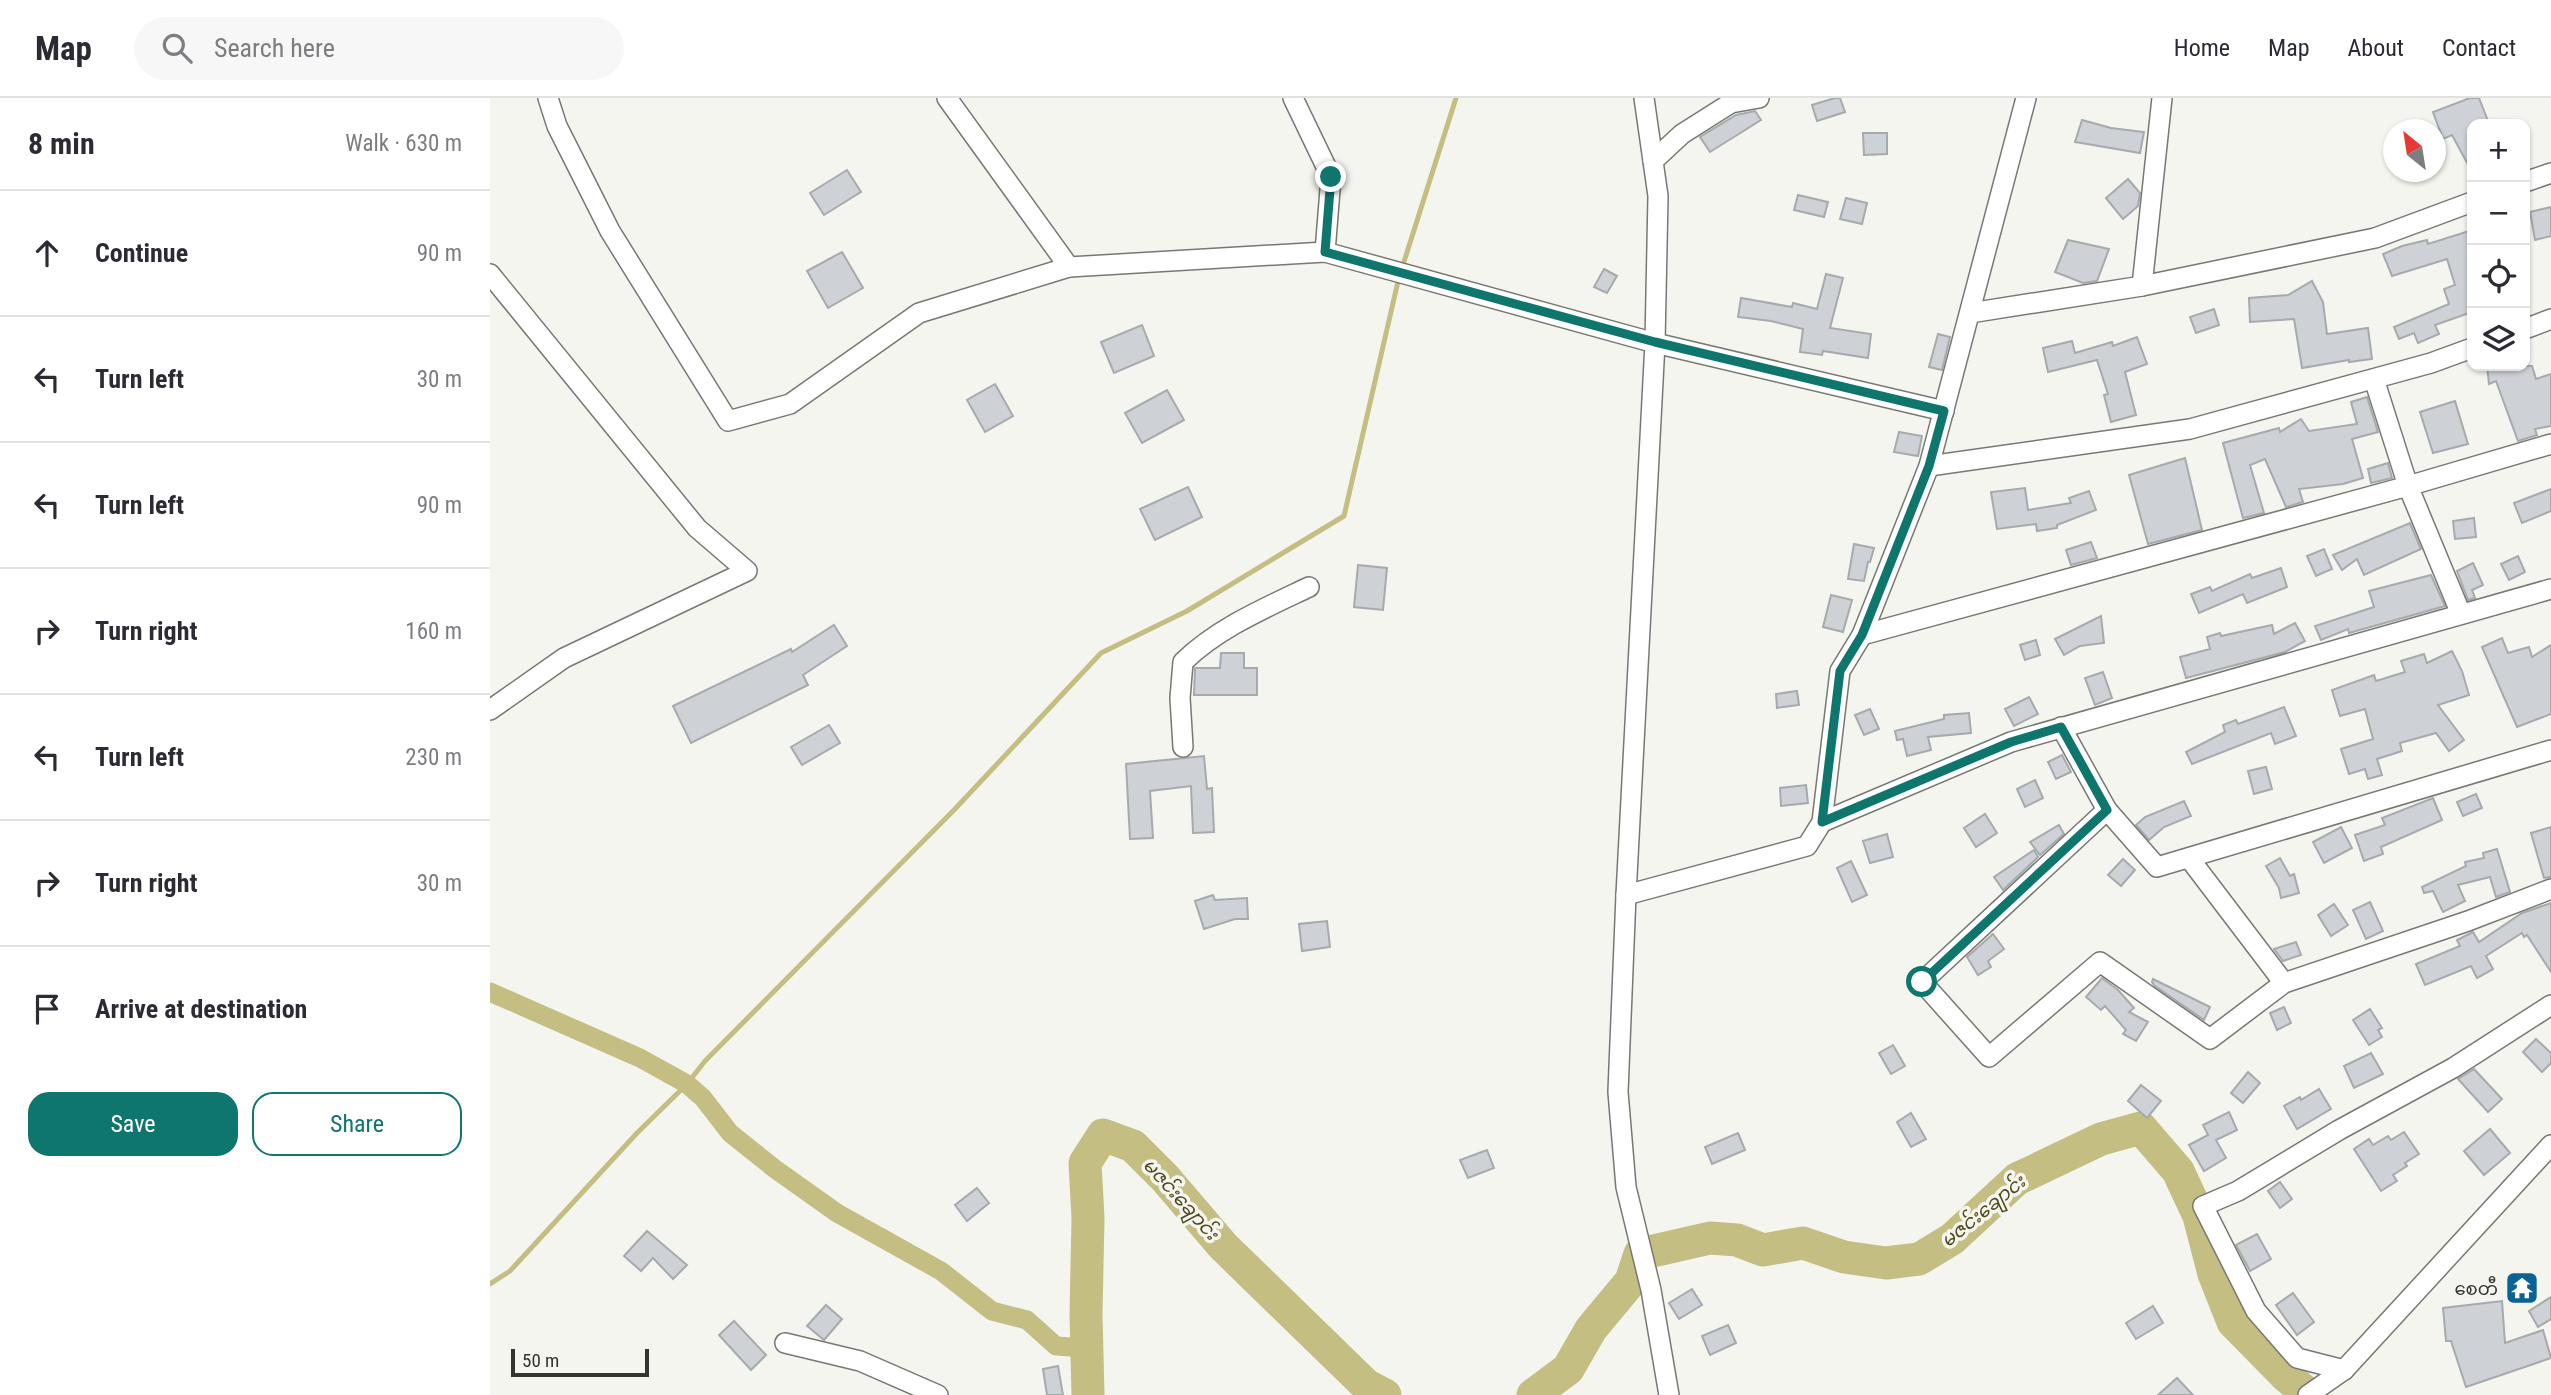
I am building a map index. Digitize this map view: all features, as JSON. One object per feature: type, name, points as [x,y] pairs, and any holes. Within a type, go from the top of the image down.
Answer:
[{"type":"street","points":[[548,98],[557,125],[610,231],[728,421],[790,404],[919,313],[1069,267],[1325,252],[1655,342],[1944,411]]},
{"type":"street","points":[[947,98],[1069,267]]},
{"type":"street","points":[[1293,98],[1331,177],[1325,252]]},
{"type":"street","points":[[1644,98],[1658,196],[1655,342],[1618,1091],[1626,1187],[1651,1290],[1669,1395]]},
{"type":"street","points":[[1653,160],[1682,134],[1731,103],[1759,98]]},
{"type":"street","points":[[1626,895],[1807,846],[1822,822],[1840,671],[1862,635],[1929,466],[2026,98]]},
{"type":"street","points":[[2142,286],[2162,98]]},
{"type":"street","points":[[2530,180],[2551,173]]},
{"type":"street","points":[[1970,313],[2142,286],[2375,238],[2467,204]]},
{"type":"street","points":[[490,274],[697,528],[747,571],[564,658],[490,710]]},
{"type":"street","points":[[2530,327],[2551,320]]},
{"type":"street","points":[[1929,466],[2190,429],[2431,363],[2467,350]]},
{"type":"street","points":[[2374,379],[2408,486],[2461,614]]},
{"type":"street","points":[[1862,635],[2408,486],[2551,444]]},
{"type":"street","points":[[1183,747],[1180,698],[1183,662],[1247,616],[1309,587]]},
{"type":"street","points":[[1822,822],[2011,742],[2551,589]]},
{"type":"street","points":[[2061,727],[2107,810],[2157,867],[2551,750]]},
{"type":"street","points":[[2107,810],[1922,982],[1989,1057],[2101,962],[2210,1039],[2284,983],[2468,921],[2551,889]]},
{"type":"street","points":[[2189,858],[2284,983]]},
{"type":"street","points":[[2344,1370],[2297,1358],[2256,1311],[2203,1206],[2238,1191],[2339,1130],[2453,1068],[2551,1005]]},
{"type":"street","points":[[2308,1395],[2344,1370],[2551,1145]]},
{"type":"street","points":[[785,1343],[860,1361],[937,1395]]},
{"type":"building","points":[[1840,98],[1845,112],[1817,121],[1812,105]]},
{"type":"building","points":[[2470,98],[2479,98],[2487,119],[2467,119],[2467,163],[2452,135],[2446,138],[2446,119],[2436,119],[2433,112]]},
{"type":"building","points":[[1755,111],[1761,120],[1710,152],[1700,137],[1736,115]]},
{"type":"building","points":[[2082,120],[2111,128],[2144,132],[2140,153],[2075,142]]},
{"type":"building","points":[[1863,133],[1887,133],[1887,154],[1864,155]]},
{"type":"building","points":[[847,170],[861,192],[824,215],[810,193]]},
{"type":"building","points":[[2128,179],[2140,193],[2138,206],[2123,219],[2106,198]]},
{"type":"building","points":[[1798,195],[1828,202],[1824,217],[1794,210]]},
{"type":"building","points":[[1846,198],[1867,203],[1862,224],[1840,219]]},
{"type":"building","points":[[2551,207],[2551,236],[2535,240],[2530,212]]},
{"type":"building","points":[[2467,232],[2467,314],[2435,325],[2439,334],[2418,343],[2414,333],[2399,339],[2394,327],[2449,304],[2444,289],[2455,285],[2447,259],[2392,276],[2383,254],[2427,240],[2428,244]]},
{"type":"building","points":[[2068,240],[2109,249],[2097,281],[2083,283],[2055,272]]},
{"type":"building","points":[[842,252],[863,288],[828,308],[807,271]]},
{"type":"building","points":[[1604,269],[1617,276],[1607,293],[1594,287]]},
{"type":"building","points":[[1826,274],[1843,278],[1830,328],[1871,334],[1868,358],[1823,351],[1822,355],[1800,352],[1803,329],[1738,317],[1741,298],[1792,307],[1793,303],[1817,309]]},
{"type":"building","points":[[2312,281],[2323,302],[2327,334],[2368,328],[2372,359],[2302,368],[2294,319],[2250,322],[2249,298],[2288,295]]},
{"type":"building","points":[[2214,309],[2219,325],[2196,333],[2190,317]]},
{"type":"building","points":[[1142,325],[1154,356],[1114,373],[1101,342]]},
{"type":"building","points":[[1938,334],[1950,337],[1942,370],[1929,367]]},
{"type":"building","points":[[2137,337],[2147,364],[2125,372],[2136,415],[2111,422],[2104,395],[2108,394],[2097,360],[2048,372],[2043,348],[2072,341],[2075,353],[2112,342],[2113,346]]},
{"type":"building","points":[[2532,366],[2536,379],[2551,374],[2551,426],[2535,429],[2537,435],[2518,441],[2496,381],[2489,384],[2488,371],[2530,371]]},
{"type":"building","points":[[995,384],[1013,416],[985,432],[967,400]]},
{"type":"building","points":[[1167,390],[1184,420],[1142,443],[1125,413]]},
{"type":"building","points":[[2367,397],[2378,432],[2352,439],[2363,478],[2343,484],[2299,489],[2303,502],[2286,507],[2265,459],[2250,465],[2264,513],[2243,518],[2223,443],[2279,428],[2280,432],[2301,419],[2309,431],[2357,424],[2351,402]]},
{"type":"building","points":[[2455,401],[2468,444],[2433,453],[2420,412]]},
{"type":"building","points":[[1899,432],[1922,436],[1918,456],[1894,452]]},
{"type":"building","points":[[2185,458],[2202,530],[2148,544],[2129,475]]},
{"type":"building","points":[[2388,463],[2392,478],[2371,483],[2368,469]]},
{"type":"building","points":[[1188,487],[1202,517],[1155,540],[1140,509]]},
{"type":"building","points":[[2025,488],[2028,510],[2071,503],[2069,498],[2089,491],[2096,510],[2057,525],[2057,528],[2037,531],[2036,524],[1997,529],[1991,492]]},
{"type":"building","points":[[2551,489],[2551,511],[2522,523],[2514,503]]},
{"type":"building","points":[[2474,518],[2476,537],[2455,539],[2453,521]]},
{"type":"building","points":[[2410,523],[2421,549],[2364,575],[2357,559],[2342,570],[2333,555]]},
{"type":"building","points":[[2091,542],[2097,558],[2071,565],[2066,550]]},
{"type":"building","points":[[1854,544],[1874,548],[1864,581],[1848,579]]},
{"type":"building","points":[[2324,549],[2332,569],[2316,576],[2307,556]]},
{"type":"building","points":[[2518,556],[2525,572],[2509,580],[2501,564]]},
{"type":"building","points":[[2473,563],[2483,585],[2472,590],[2475,598],[2468,600],[2457,571]]},
{"type":"building","points":[[1358,565],[1387,568],[1383,610],[1354,607]]},
{"type":"building","points":[[2281,568],[2287,587],[2247,603],[2243,594],[2199,613],[2191,594],[2210,587],[2212,591],[2250,574],[2252,578]]},
{"type":"building","points":[[2431,575],[2445,606],[2349,633],[2348,629],[2321,640],[2315,626],[2374,607],[2369,591]]},
{"type":"building","points":[[1831,595],[1852,600],[1843,632],[1823,627]]},
{"type":"building","points":[[2101,616],[2104,643],[2080,646],[2064,655],[2055,639]]},
{"type":"building","points":[[2295,623],[2305,641],[2285,652],[2186,678],[2180,657],[2210,649],[2207,637],[2272,625],[2274,634]]},
{"type":"building","points":[[834,625],[847,646],[803,675],[808,685],[691,743],[673,706],[791,649],[792,652]]},
{"type":"building","points":[[2502,638],[2508,653],[2529,647],[2532,657],[2551,645],[2551,714],[2517,727],[2482,647]]},
{"type":"building","points":[[2036,640],[2040,655],[2025,660],[2020,645]]},
{"type":"building","points":[[2452,651],[2462,671],[2469,695],[2438,705],[2464,740],[2449,751],[2436,733],[2400,743],[2402,751],[2377,759],[2382,775],[2368,779],[2365,769],[2349,774],[2341,749],[2373,739],[2365,709],[2340,716],[2332,690],[2374,675],[2376,681],[2405,672],[2401,661],[2424,654],[2427,663]]},
{"type":"building","points":[[1221,653],[1244,653],[1244,668],[1257,668],[1257,695],[1194,695],[1195,668],[1220,668]]},
{"type":"building","points":[[2103,672],[2112,698],[2095,705],[2085,678]]},
{"type":"building","points":[[1797,691],[1799,705],[1777,708],[1776,694]]},
{"type":"building","points":[[2029,697],[2038,714],[2014,726],[2005,709]]},
{"type":"building","points":[[2284,707],[2296,736],[2275,744],[2271,733],[2192,764],[2186,752],[2225,732],[2223,725],[2236,720],[2238,724]]},
{"type":"building","points":[[1870,709],[1879,729],[1864,735],[1855,715]]},
{"type":"building","points":[[1969,713],[1971,733],[1928,737],[1931,750],[1907,756],[1903,739],[1897,740],[1895,731],[1944,719],[1944,715]]},
{"type":"building","points":[[829,725],[840,743],[802,765],[791,747]]},
{"type":"building","points":[[2062,755],[2071,772],[2056,779],[2048,762]]},
{"type":"building","points":[[1204,756],[1207,789],[1212,788],[1214,832],[1193,833],[1191,786],[1150,791],[1153,838],[1130,839],[1126,764]]},
{"type":"building","points":[[2266,767],[2272,789],[2254,794],[2248,771]]},
{"type":"building","points":[[2035,780],[2043,798],[2025,807],[2017,789]]},
{"type":"building","points":[[1806,785],[1808,803],[1781,806],[1780,788]]},
{"type":"building","points":[[2476,794],[2482,808],[2463,816],[2457,802]]},
{"type":"building","points":[[2433,798],[2442,820],[2381,847],[2383,854],[2364,861],[2355,835],[2385,825],[2382,818]]},
{"type":"building","points":[[2184,801],[2191,816],[2164,827],[2149,840],[2136,825],[2145,817]]},
{"type":"building","points":[[1985,814],[1997,833],[1976,847],[1964,828]]},
{"type":"building","points":[[2059,825],[2064,834],[2040,855],[2030,842]]},
{"type":"building","points":[[2341,827],[2352,848],[2324,863],[2313,842]]},
{"type":"building","points":[[2551,827],[2551,877],[2544,878],[2531,833]]},
{"type":"building","points":[[1887,834],[1893,857],[1870,863],[1863,841]]},
{"type":"building","points":[[2497,849],[2510,892],[2496,897],[2490,877],[2458,885],[2465,901],[2443,912],[2433,891],[2424,893],[2422,887],[2466,866],[2465,862],[2484,858],[2483,853]]},
{"type":"building","points":[[2034,850],[2038,857],[2003,890],[1994,877]]},
{"type":"building","points":[[2280,858],[2290,876],[2294,874],[2299,893],[2281,898],[2279,888],[2266,866]]},
{"type":"building","points":[[2123,859],[2135,870],[2121,886],[2108,875]]},
{"type":"building","points":[[1851,861],[1867,895],[1852,902],[1837,868]]},
{"type":"building","points":[[1213,895],[1215,900],[1247,898],[1248,919],[1235,919],[1204,929],[1195,901]]},
{"type":"building","points":[[2370,902],[2383,931],[2366,939],[2353,910]]},
{"type":"building","points":[[2551,903],[2551,972],[2527,935],[2524,937],[2522,933],[2486,956],[2493,969],[2477,978],[2471,966],[2425,985],[2416,964],[2460,946],[2457,940],[2473,932],[2479,942],[2522,913]]},
{"type":"building","points":[[2334,904],[2348,925],[2331,936],[2318,915]]},
{"type":"building","points":[[1327,921],[1330,947],[1302,951],[1299,924]]},
{"type":"building","points":[[1993,934],[2004,949],[1988,961],[1991,967],[1978,975],[1967,957]]},
{"type":"building","points":[[2296,942],[2301,955],[2283,961],[2274,949]]},
{"type":"building","points":[[2102,978],[2118,990],[2134,1008],[2129,1012],[2148,1022],[2136,1041],[2123,1034],[2126,1030],[2105,1006],[2101,1010],[2086,997]]},
{"type":"building","points":[[2153,979],[2210,1007],[2204,1020],[2155,986]]},
{"type":"building","points":[[2284,1007],[2291,1023],[2277,1030],[2270,1013]]},
{"type":"building","points":[[2370,1009],[2382,1028],[2378,1030],[2382,1037],[2369,1045],[2353,1020]]},
{"type":"building","points":[[2536,1039],[2551,1053],[2551,1063],[2542,1072],[2523,1052]]},
{"type":"building","points":[[1893,1045],[1905,1066],[1891,1074],[1879,1053]]},
{"type":"building","points":[[2371,1053],[2383,1074],[2354,1088],[2344,1066]]},
{"type":"building","points":[[2474,1069],[2502,1099],[2488,1112],[2458,1079]]},
{"type":"building","points":[[2248,1072],[2260,1083],[2243,1103],[2231,1093]]},
{"type":"building","points":[[2141,1085],[2161,1101],[2147,1118],[2128,1101]]},
{"type":"building","points":[[2319,1089],[2331,1109],[2297,1129],[2284,1106]]},
{"type":"building","points":[[2229,1112],[2237,1130],[2216,1140],[2226,1158],[2204,1171],[2189,1145],[2208,1135],[2203,1125]]},
{"type":"building","points":[[1911,1113],[1926,1139],[1911,1147],[1897,1122]]},
{"type":"building","points":[[2490,1129],[2510,1153],[2484,1175],[2464,1151]]},
{"type":"building","points":[[2404,1132],[2419,1154],[2393,1175],[2397,1181],[2381,1191],[2354,1149],[2369,1139],[2373,1145],[2388,1136],[2391,1140]]},
{"type":"building","points":[[1738,1133],[1745,1150],[1712,1164],[1705,1147]]},
{"type":"building","points":[[1487,1150],[1494,1168],[1468,1178],[1460,1160]]},
{"type":"building","points":[[2280,1182],[2292,1199],[2280,1208],[2268,1191]]},
{"type":"building","points":[[977,1188],[989,1203],[967,1221],[955,1205]]},
{"type":"building","points":[[647,1231],[687,1265],[673,1279],[653,1258],[641,1271],[624,1256]]},
{"type":"building","points":[[2257,1234],[2271,1259],[2250,1271],[2236,1245]]},
{"type":"building","points":[[1692,1289],[1702,1305],[1679,1319],[1669,1303]]},
{"type":"building","points":[[2293,1293],[2314,1322],[2297,1335],[2276,1305]]},
{"type":"building","points":[[2551,1297],[2551,1319],[2538,1327],[2529,1311]]},
{"type":"building","points":[[2502,1301],[2505,1343],[2543,1330],[2551,1358],[2466,1387],[2451,1341],[2446,1341],[2443,1308]]},
{"type":"building","points":[[826,1305],[842,1319],[824,1340],[807,1326]]},
{"type":"building","points":[[2153,1306],[2163,1323],[2136,1339],[2126,1323]]},
{"type":"building","points":[[734,1321],[766,1355],[751,1370],[719,1335]]},
{"type":"building","points":[[1728,1325],[1736,1343],[1710,1355],[1702,1336]]},
{"type":"building","points":[[1058,1366],[1063,1395],[1047,1395],[1043,1369]]},
{"type":"building","points":[[2177,1378],[2193,1395],[2158,1395]]},
{"type":"waterway","points":[[1402,268],[1456,98]]},
{"type":"waterway","points":[[490,1284],[510,1271],[637,1133],[687,1084],[705,1061],[954,810],[1101,653],[1187,611],[1344,516],[1399,277]]},
{"type":"waterway","points":[[490,992],[640,1058],[687,1084],[703,1098],[730,1133],[837,1213],[941,1271],[992,1311],[1027,1320],[1056,1346],[1086,1348]]},
{"type":"waterway","name":"မဇင်းချောင်း","points":[[1533,1395],[1568,1369],[1591,1329],[1631,1281],[1640,1254],[1710,1238],[1737,1240],[1763,1250],[1803,1243],[1844,1257],[1886,1263],[1919,1259],[1952,1239],[2017,1179],[2101,1139],[2141,1128],[2178,1171],[2199,1216],[2214,1274],[2233,1322],[2286,1376],[2309,1395]]},
{"type":"waterway","name":"မဇင်းချောင်း","points":[[1088,1395],[1088,1218],[1085,1163],[1103,1135],[1133,1146],[1165,1178],[1223,1246],[1366,1385],[1385,1395]]},
{"type":"place","name":"စေတီ","points":[[2522,1288]]},
{"type":"route","points":[[1331,177],[1325,252],[1655,342],[1944,411],[1929,466],[1862,635],[1840,671],[1822,822],[2011,742],[2061,727],[2107,810],[1922,982]]}]
